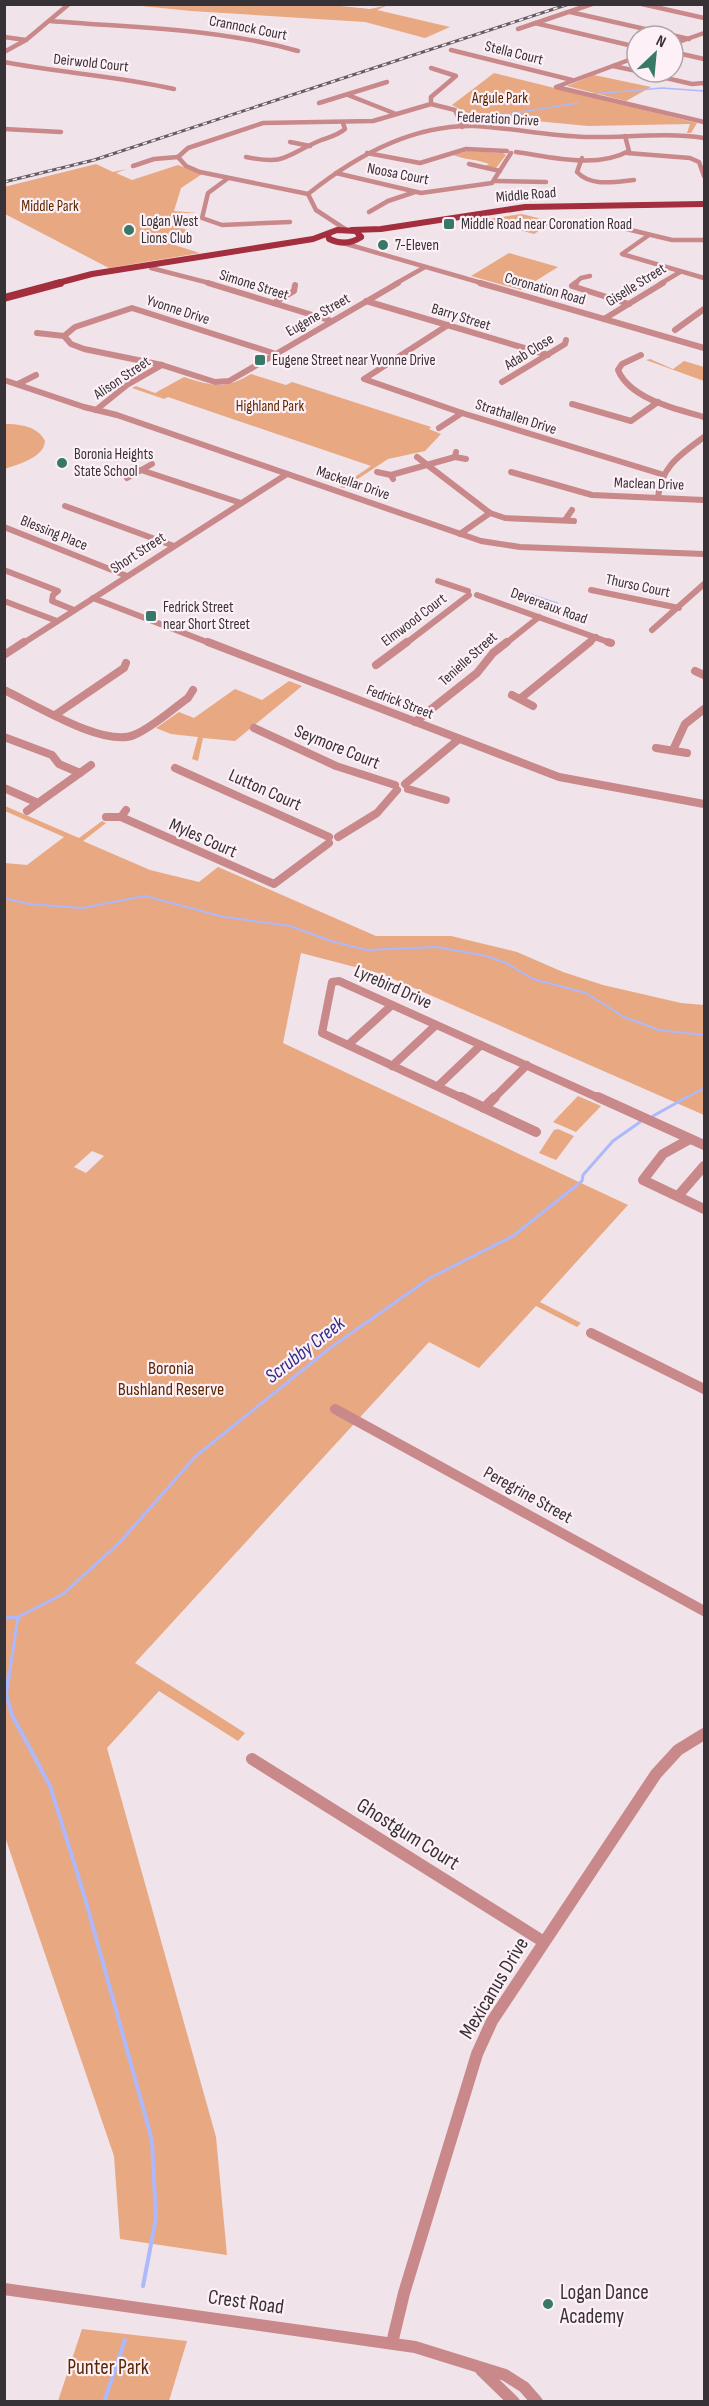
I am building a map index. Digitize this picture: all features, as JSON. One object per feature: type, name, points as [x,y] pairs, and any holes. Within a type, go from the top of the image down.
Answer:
[{"type":"main road","name":"Middle Road","points":[[330,233],[381,229],[525,207],[705,206]]},
{"type":"main road","name":"Middle Road","points":[[339,242],[532,210],[705,206]]},
{"type":"main road","points":[[348,230],[358,232],[361,238]]},
{"type":"main road","points":[[330,233],[328,238],[339,242]]},
{"type":"main road","points":[[4,303],[9,297],[92,274],[305,241],[330,233]]},
{"type":"main road","points":[[9,297],[82,280],[151,268],[172,268],[314,243],[339,242]]},
{"type":"street","points":[[4,52],[26,40],[69,4]]},
{"type":"street","points":[[518,29],[592,4]]},
{"type":"street","points":[[642,4],[705,18]]},
{"type":"street","points":[[570,12],[689,39]]},
{"type":"street","name":"Crannock Court","points":[[50,21],[216,32],[264,40],[298,51]]},
{"type":"street","points":[[535,23],[625,44]]},
{"type":"street","points":[[685,40],[705,33]]},
{"type":"street","points":[[4,37],[26,40]]},
{"type":"street","name":"Stella Court","points":[[451,50],[572,80]]},
{"type":"street","points":[[685,55],[705,59]]},
{"type":"street","name":"Deirwold Court","points":[[4,62],[49,71],[129,79],[174,89]]},
{"type":"street","points":[[625,62],[557,86],[705,122]]},
{"type":"street","points":[[613,66],[625,69]]},
{"type":"street","points":[[423,70],[429,67],[456,76],[431,97],[430,104]]},
{"type":"street","points":[[311,102],[318,104],[388,81],[394,84]]},
{"type":"street","points":[[685,82],[705,83]]},
{"type":"street","points":[[348,94],[396,114]]},
{"type":"street","points":[[123,166],[133,168],[154,159],[178,157],[188,148],[263,123],[373,121],[430,104],[455,110],[462,127]]},
{"type":"street","points":[[236,157],[246,155],[284,162],[310,146],[340,133],[345,129],[343,123]]},
{"type":"street","name":"Federation Drive","points":[[308,194],[367,153],[427,132],[462,127],[584,137],[675,135],[705,138]]},
{"type":"street","points":[[4,129],[61,132]]},
{"type":"street","points":[[625,136],[629,148],[627,153]]},
{"type":"street","points":[[280,143],[289,141],[310,146]]},
{"type":"street","points":[[367,153],[420,163],[466,149],[582,158],[612,158],[627,153],[690,158],[699,162],[704,179]]},
{"type":"street","points":[[495,181],[511,152]]},
{"type":"street","points":[[178,157],[186,166],[227,179],[308,194],[309,200],[330,221],[348,230]]},
{"type":"street","points":[[582,158],[577,172],[584,178],[603,181],[634,180]]},
{"type":"street","points":[[469,164],[500,171]]},
{"type":"street","points":[[476,167],[483,164]]},
{"type":"street","name":"Noosa Court","points":[[336,173],[399,186],[415,192],[430,193],[495,181],[546,182]]},
{"type":"street","points":[[227,179],[208,193],[202,218],[222,225],[283,225],[290,222]]},
{"type":"street","points":[[360,213],[371,213],[388,201],[415,192]]},
{"type":"street","points":[[330,221],[330,233]]},
{"type":"street","points":[[606,224],[620,225],[649,236],[672,240],[705,240]]},
{"type":"street","points":[[649,236],[622,254],[705,278]]},
{"type":"street","name":"Coronation Road","points":[[361,238],[367,247],[378,253]]},
{"type":"street","name":"Coronation Road","points":[[339,242],[705,348]]},
{"type":"street","name":"Eugene Street","points":[[162,365],[221,382],[229,381],[425,267]]},
{"type":"street","name":"Simone Street","points":[[172,268],[332,321]]},
{"type":"street","name":"Giselle Street","points":[[604,319],[680,272]]},
{"type":"street","points":[[590,276],[581,278],[572,286],[629,304]]},
{"type":"street","points":[[274,303],[294,291],[295,285]]},
{"type":"street","name":"Barry Street","points":[[366,301],[548,355]]},
{"type":"street","name":"Yvonne Drive","points":[[64,336],[75,327],[132,308],[276,354]]},
{"type":"street","points":[[675,330],[705,309]]},
{"type":"street","name":"Strathallen Drive","points":[[448,325],[364,379],[462,413],[661,474]]},
{"type":"street","points":[[37,333],[64,336],[71,344],[84,349],[162,365]]},
{"type":"street","name":"Adab Close","points":[[502,382],[565,344],[566,340]]},
{"type":"street","points":[[641,355],[622,364],[619,375],[658,402],[705,417]]},
{"type":"street","name":"Alison Street","points":[[96,410],[127,385],[162,365]]},
{"type":"street","points":[[18,384],[36,375]]},
{"type":"street","name":"Mackellar Drive","points":[[4,380],[460,534],[520,548],[705,554]]},
{"type":"street","points":[[572,404],[631,421],[658,402]]},
{"type":"street","points":[[439,428],[462,413]]},
{"type":"street","points":[[658,498],[661,474],[670,464],[704,439]]},
{"type":"street","points":[[377,472],[393,478],[455,454],[466,459]]},
{"type":"street","points":[[417,457],[490,513],[505,518],[574,520]]},
{"type":"street","points":[[127,478],[152,464]]},
{"type":"street","points":[[141,470],[241,503]]},
{"type":"street","name":"Short Street","points":[[5,654],[286,474]]},
{"type":"street","name":"Maclean Drive","points":[[509,474],[592,495],[705,500]]},
{"type":"street","points":[[65,506],[174,546]]},
{"type":"street","points":[[565,520],[572,510]]},
{"type":"street","points":[[460,534],[490,513]]},
{"type":"street","name":"Blessing Place","points":[[4,527],[127,576]]},
{"type":"street","points":[[4,570],[58,591],[53,595],[52,601],[74,610]]},
{"type":"street","name":"Devereaux Road","points":[[438,581],[611,643]]},
{"type":"street","points":[[652,630],[705,584]]},
{"type":"street","name":"Thurso Court","points":[[591,590],[678,609]]},
{"type":"street","name":"Elmwood Court","points":[[376,665],[471,594]]},
{"type":"street","name":"Fedrick Street","points":[[93,598],[571,780],[705,804]]},
{"type":"street","points":[[4,601],[57,621]]},
{"type":"street","name":"Tenielle Street","points":[[415,722],[477,673],[494,653],[538,617]]},
{"type":"street","points":[[521,698],[596,637]]},
{"type":"street","points":[[55,715],[124,668],[126,663]]},
{"type":"street","points":[[695,671],[705,675]]},
{"type":"street","points":[[4,690],[93,731],[124,737],[133,736],[188,698],[193,690]]},
{"type":"street","points":[[512,695],[533,706]]},
{"type":"street","points":[[673,750],[685,724],[705,709]]},
{"type":"street","name":"Seymore Court","points":[[254,728],[336,766],[396,788]]},
{"type":"street","name":"Seymore Court","points":[[259,741],[268,735]]},
{"type":"street","points":[[4,737],[52,755],[59,764],[80,772]]},
{"type":"street","points":[[332,839],[377,813],[396,788],[406,786],[459,739]]},
{"type":"street","points":[[656,748],[687,753]]},
{"type":"street","points":[[27,811],[91,765]]},
{"type":"street","points":[[188,773],[197,766]]},
{"type":"street","name":"Lutton Court","points":[[175,768],[332,839]]},
{"type":"street","points":[[406,786],[446,800]]},
{"type":"street","points":[[4,788],[38,803]]},
{"type":"street","points":[[121,818],[126,810]]},
{"type":"street","name":"Myles Court","points":[[106,817],[121,818],[274,884],[332,839]]},
{"type":"street","name":"Lyrebird Drive","points":[[536,1132],[392,1066],[321,1030],[332,982],[339,981],[705,1145]]},
{"type":"street","points":[[348,1045],[392,1005]]},
{"type":"street","points":[[392,1066],[436,1025]]},
{"type":"street","points":[[438,1086],[481,1045]]},
{"type":"street","points":[[484,1108],[527,1065]]},
{"type":"street","points":[[690,1138],[663,1154],[643,1177],[645,1182],[705,1209]]},
{"type":"street","points":[[678,1196],[705,1166]]},
{"type":"street","points":[[591,1333],[705,1389]]},
{"type":"street","name":"Peregrine Street","points":[[335,1409],[705,1611]]},
{"type":"street","name":"Mexicanus Drive","points":[[392,2343],[477,2054],[492,2021],[656,1774],[678,1750],[705,1734]]},
{"type":"street","name":"Ghostgum Court","points":[[252,1759],[544,1942]]},
{"type":"street","name":"Crest Road","points":[[4,2289],[392,2343],[437,2352],[479,2368],[506,2375],[524,2387],[537,2402]]},
{"type":"street","name":"Crest Road","points":[[479,2368],[514,2402]]},
{"type":"green space","points":[[132,5],[331,5],[370,9],[388,5],[377,10],[450,27],[425,38],[365,22]]},
{"type":"green space","name":"Argule Park","points":[[494,73],[697,123],[691,133],[687,133],[690,124],[588,126],[515,119],[501,120],[488,125],[469,124],[465,112],[452,105]]},
{"type":"green space","points":[[594,75],[625,82],[625,84],[651,87],[626,101],[567,86]]},
{"type":"green space","points":[[468,151],[506,155],[496,168],[485,166],[489,164],[484,162],[453,155]]},
{"type":"green space","name":"Middle Park","points":[[96,164],[113,172],[127,169],[116,173],[132,180],[178,165],[202,174],[181,188],[174,211],[197,213],[173,213],[170,225],[191,231],[168,243],[200,253],[109,268],[5,214],[4,187]]},
{"type":"green space","points":[[522,214],[553,222],[534,234],[482,220]]},
{"type":"green space","points":[[509,253],[558,267],[521,290],[471,276]]},
{"type":"green space","points":[[650,359],[673,369],[684,361],[704,367],[704,381],[646,360]]},
{"type":"green space","name":"Highland Park","points":[[251,374],[286,385],[292,382],[431,427],[429,429],[441,434],[425,451],[388,459],[344,488],[340,487],[371,466],[168,397],[164,399],[132,388],[136,386],[155,393],[184,377],[218,385],[242,379]]},
{"type":"green space","points":[[5,424],[22,425],[33,429],[42,436],[45,441],[44,447],[35,456],[5,469]]},
{"type":"green space","points":[[289,681],[302,686],[235,741],[203,738],[198,761],[192,759],[198,737],[171,734],[156,728],[179,712],[194,718],[235,689],[262,700]]},
{"type":"green space","name":"Boronia Bushland Reserve","points":[[5,806],[79,838],[102,821],[106,823],[83,841],[150,870],[199,882],[218,867],[376,936],[451,936],[517,952],[563,972],[603,985],[681,1003],[704,1005],[704,1115],[382,974],[301,953],[283,1043],[628,1205],[540,1302],[581,1323],[577,1327],[536,1306],[479,1368],[429,1342],[135,1663],[245,1733],[238,1741],[159,1691],[107,1748],[216,2137],[227,2255],[120,2239],[114,2156],[5,1837],[5,863],[27,865],[64,837],[5,811]],"holes":[[[92,1151],[104,1156],[86,1173],[74,1167]]]},
{"type":"green space","points":[[578,1096],[601,1106],[576,1132],[553,1122]]},
{"type":"green space","points":[[558,1129],[574,1136],[556,1160],[539,1153],[554,1130]]},
{"type":"green space","name":"Punter Park","points":[[82,2329],[187,2341],[169,2401],[58,2401]]},
{"type":"water","points":[[526,592],[559,603],[544,608],[517,600]]},
{"type":"waterway","points":[[593,94],[662,88],[704,91]]},
{"type":"waterway","points":[[495,116],[578,103]]},
{"type":"waterway","points":[[4,898],[29,904],[82,908],[145,896],[224,917],[290,926],[334,942],[367,950],[437,947],[487,956],[508,964],[533,979],[586,993],[624,1017],[659,1030],[704,1035]]},
{"type":"waterway","name":"Scrubby Creek","points":[[684,1099],[704,1088]]},
{"type":"waterway","name":"Scrubby Creek","points":[[653,1116],[687,1097]]},
{"type":"waterway","name":"Scrubby Creek","points":[[18,1617],[63,1594],[119,1543],[196,1456],[330,1348],[430,1278],[513,1236],[582,1181],[583,1175],[613,1141],[640,1122]]},
{"type":"waterway","name":"Scrubby Creek","points":[[4,1618],[18,1617]]},
{"type":"waterway","points":[[9,1676],[18,1617]]},
{"type":"waterway","points":[[9,1674],[6,1694],[12,1715],[50,1786],[85,1898],[152,2140],[156,2218],[143,2286]]},
{"type":"waterway","points":[[104,2402],[125,2340]]},
{"type":"railway","points":[[4,182],[94,160],[569,4]]},
{"type":"place","name":"Middle Road near Coronation Road","points":[[449,224]]},
{"type":"place","name":"Logan West Lions Club","points":[[129,230]]},
{"type":"place","name":"7-Eleven","points":[[383,245]]},
{"type":"place","name":"Eugene Street near Yvonne Drive","points":[[260,360]]},
{"type":"place","name":"Boronia Heights State School","points":[[62,463]]},
{"type":"place","name":"Fedrick Street near Short Street","points":[[151,616]]},
{"type":"place","name":"Logan Dance Academy","points":[[548,2304]]}]
